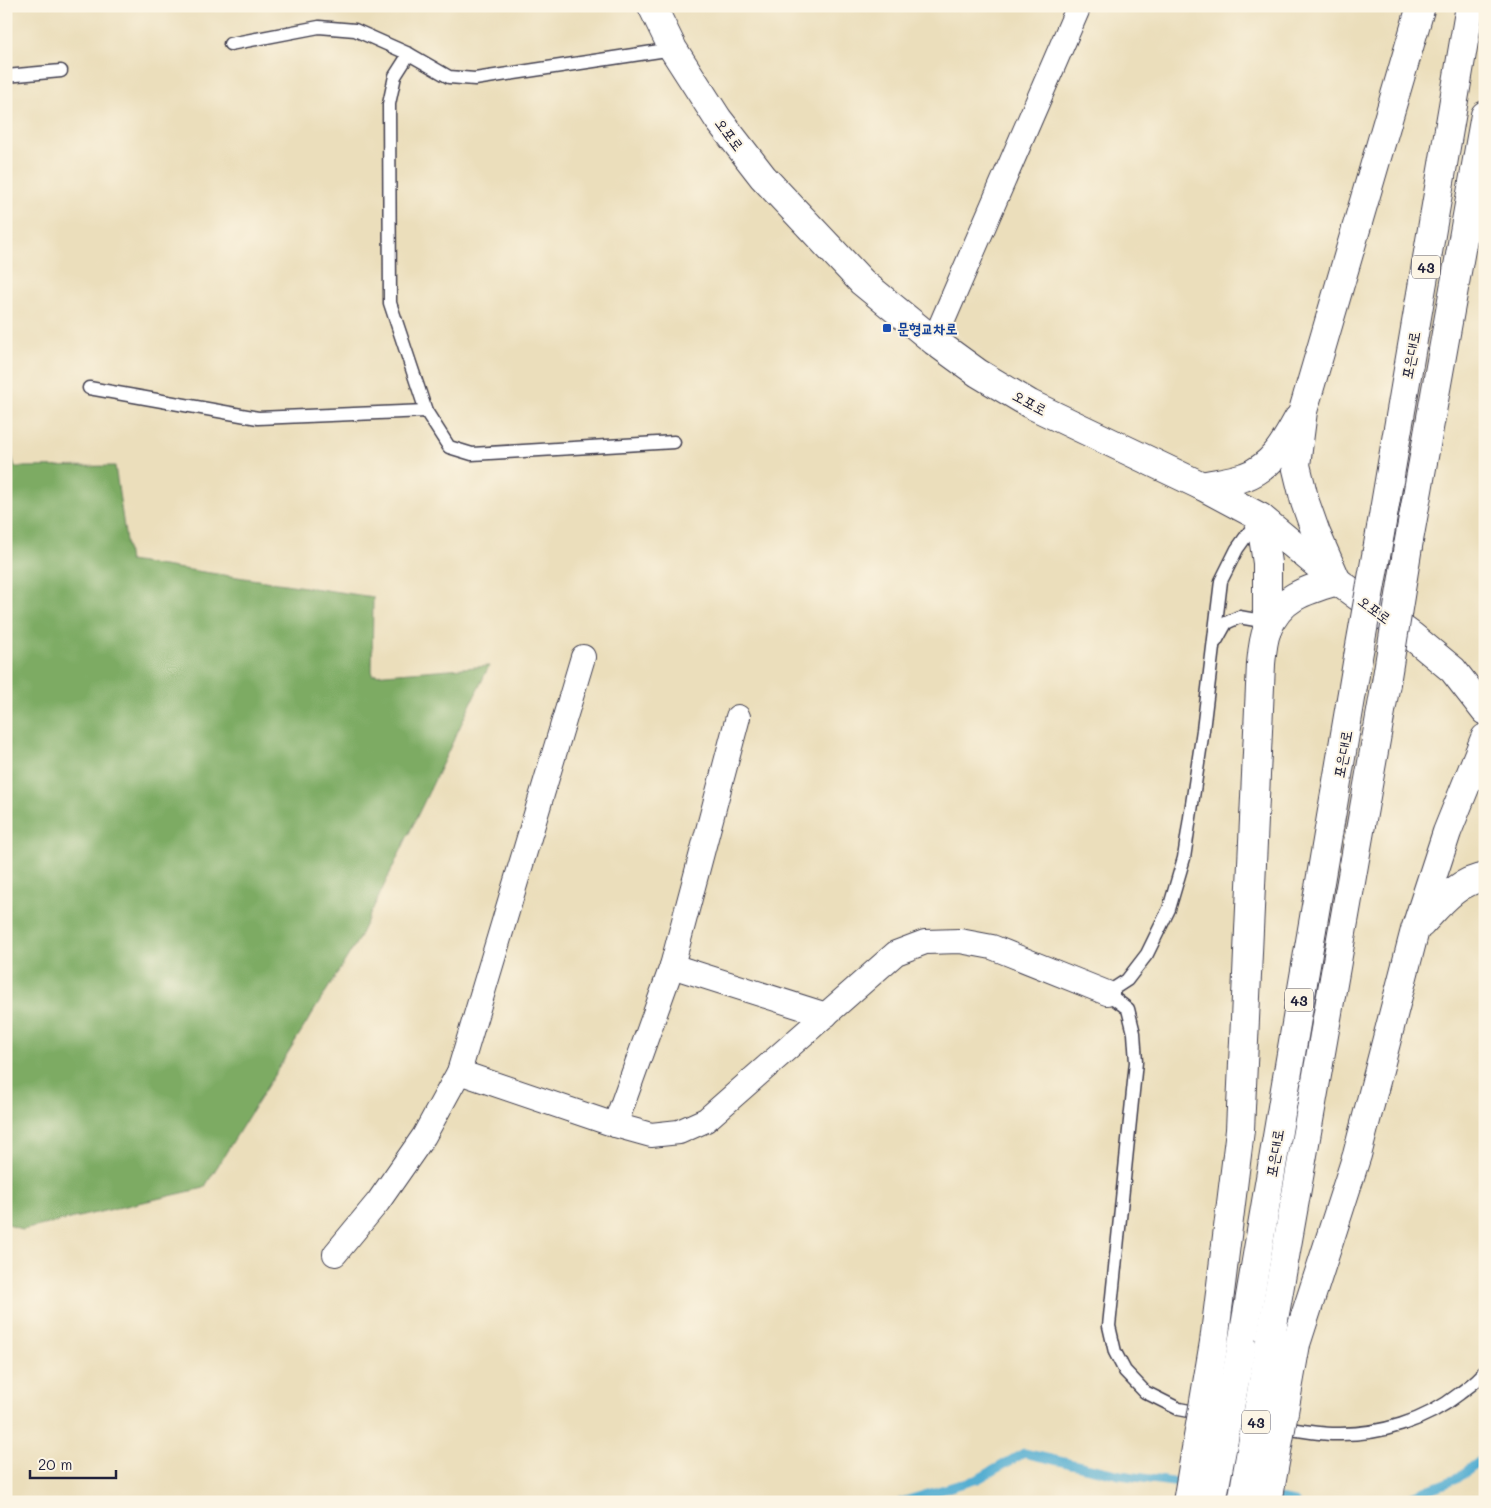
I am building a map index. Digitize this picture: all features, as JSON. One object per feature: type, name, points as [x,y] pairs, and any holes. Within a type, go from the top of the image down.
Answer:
[{"type":"main road","name":"오포로","points":[[652,6],[673,49],[718,119],[763,177],[862,282],[934,341],[978,373],[1030,404],[1202,486],[1260,517],[1337,581],[1412,636],[1453,670],[1485,711]]},
{"type":"main road","points":[[1267,630],[1282,606],[1304,590],[1337,581],[1308,510],[1296,465],[1303,411],[1420,6]]},
{"type":"main road","name":"포은대로","points":[[1212,1502],[1242,1344],[1470,6]]},
{"type":"main road","name":"포은대로","points":[[1283,1343],[1408,546],[1485,115]]},
{"type":"main road","points":[[1202,486],[1244,477],[1266,465],[1283,446],[1303,411]]},
{"type":"main road","points":[[1187,1502],[1214,1342],[1240,1130],[1260,664],[1267,630],[1266,563],[1260,517]]},
{"type":"main road","points":[[1268,1502],[1283,1343],[1357,1155],[1414,930],[1448,832],[1485,738]]},
{"type":"main road","points":[[1414,930],[1450,893],[1474,878],[1485,876]]},
{"type":"main road","name":"43","points":[[1242,1502],[1283,1343]]},
{"type":"street","points":[[934,341],[1079,6]]},
{"type":"street","points":[[335,1254],[378,1202],[424,1136],[459,1072],[583,657]]},
{"type":"street","points":[[615,1125],[672,966],[738,717]]},
{"type":"street","points":[[459,1072],[615,1125],[651,1135],[679,1132],[706,1120],[896,953],[925,942],[960,941],[992,947],[1107,993]]},
{"type":"street","points":[[672,966],[826,1015]]},
{"type":"lane","points":[[230,44],[318,27],[355,30],[408,54],[449,77],[475,79],[673,49]]},
{"type":"lane","points":[[408,54],[395,76],[389,104],[390,303],[426,411],[449,447],[472,454],[674,442]]},
{"type":"lane","points":[[6,76],[61,71]]},
{"type":"lane","points":[[88,388],[258,418],[426,411]]},
{"type":"lane","points":[[1260,517],[1237,548],[1221,582],[1184,858],[1172,900],[1147,954],[1127,980],[1107,993],[1128,1010],[1134,1033],[1136,1062],[1109,1326],[1115,1352],[1125,1371],[1145,1392],[1179,1409],[1299,1430],[1336,1434],[1375,1432],[1408,1422],[1445,1405],[1480,1378],[1485,1371]]},
{"type":"lane","points":[[1213,645],[1226,623],[1239,617],[1256,620],[1267,630]]},
{"type":"green space","points":[[6,435],[15,467],[115,466],[129,561],[373,597],[372,675],[489,666],[358,940],[204,1188],[22,1230],[6,1223]]},
{"type":"waterway","points":[[901,1502],[978,1479],[1024,1453],[1120,1475],[1188,1484]]},
{"type":"waterway","points":[[1396,1502],[1456,1479],[1485,1457]]},
{"type":"waterway","points":[[1272,1498],[1295,1502]]},
{"type":"place","name":"문형교차로","points":[[887,328]]}]
